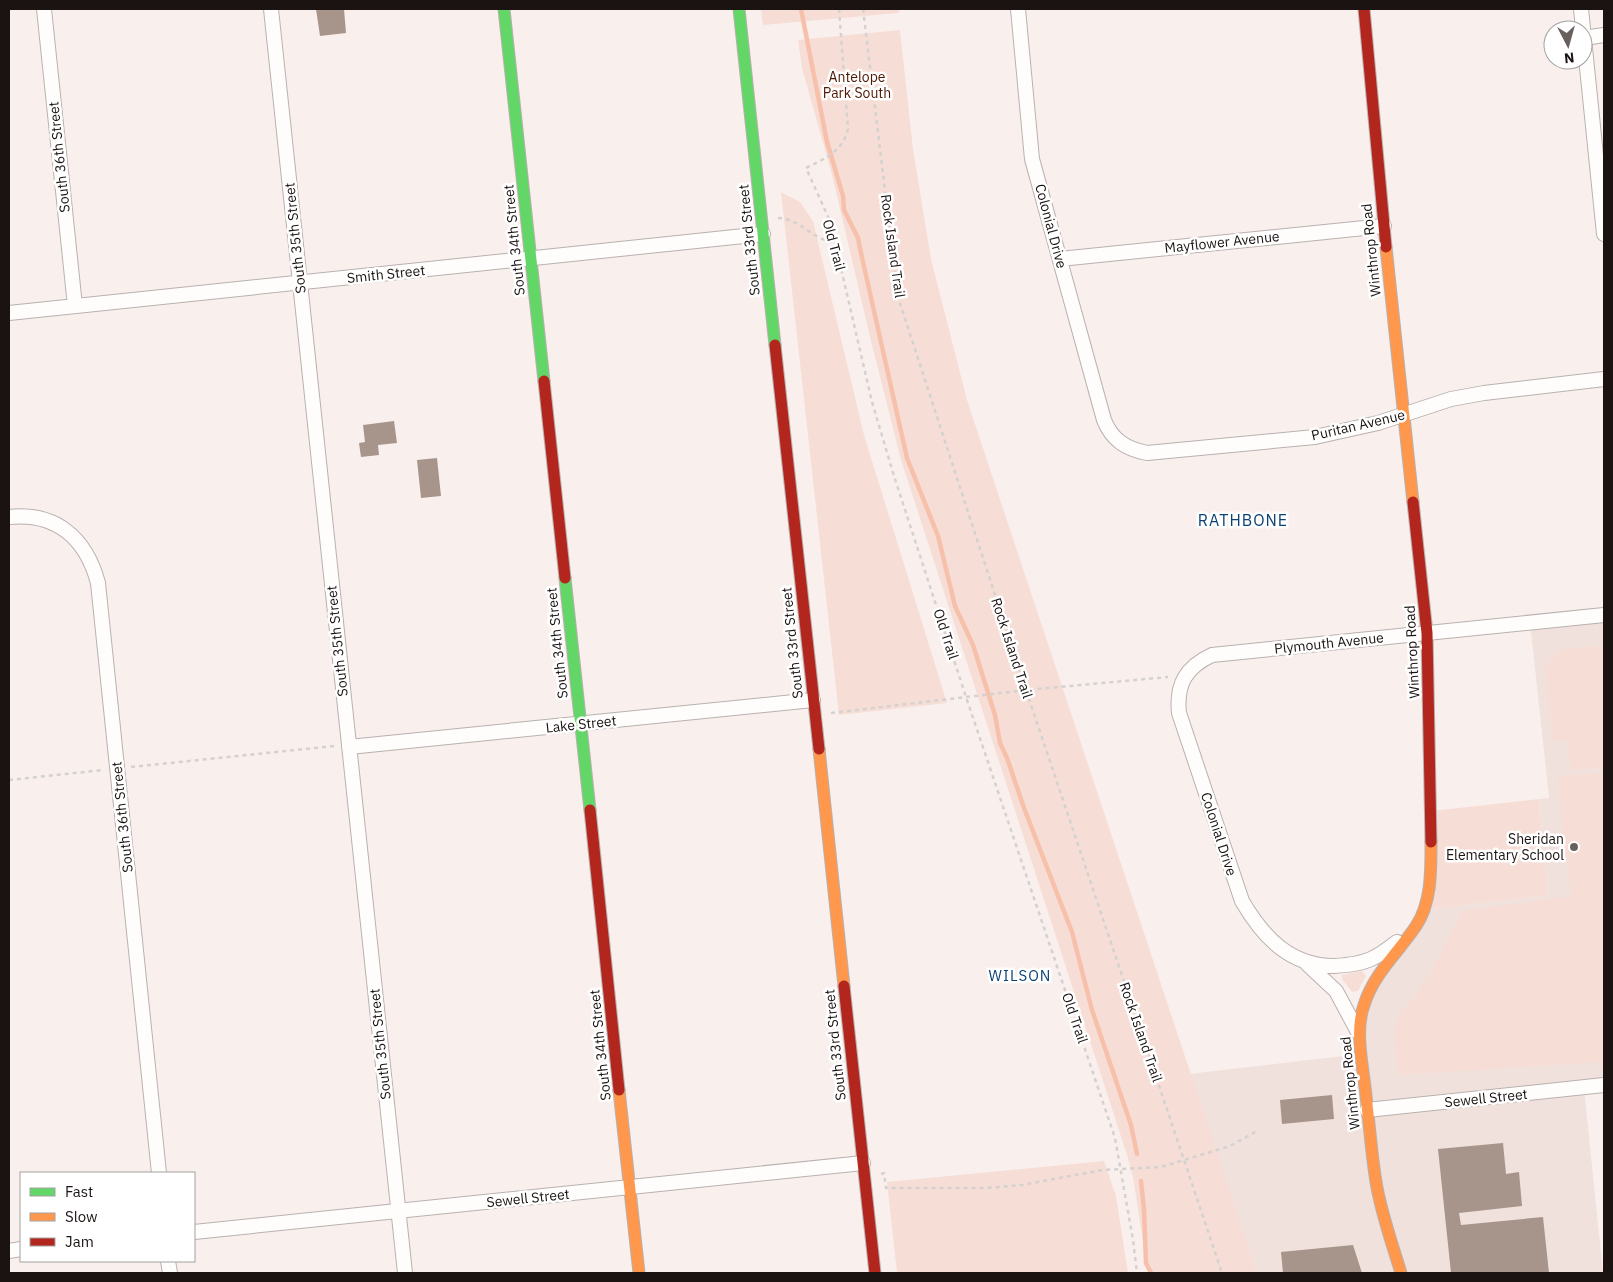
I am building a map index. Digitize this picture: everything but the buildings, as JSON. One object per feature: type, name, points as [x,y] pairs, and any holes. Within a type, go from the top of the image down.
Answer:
[{"type":"street","name":"South 36th Street","points":[[44,9],[75,306]]},
{"type":"street","name":"South 35th Street","points":[[270,9],[404,1273]]},
{"type":"street","name":"South 34th Street","points":[[504,9],[639,1273]]},
{"type":"street","name":"South 33rd Street","points":[[739,9],[875,1273]]},
{"type":"street","name":"Colonial Drive","points":[[1018,9],[1032,159],[1104,420],[1114,438]]},
{"type":"street","name":"Winthrop Road","points":[[1364,9],[1384,226],[1428,633],[1431,871],[1424,910],[1416,926],[1404,938],[1382,968],[1364,1004],[1359,1035],[1380,1203],[1401,1273]]},
{"type":"street","points":[[1587,70],[1604,234]]},
{"type":"street","name":"Mayflower Avenue","points":[[1060,259],[1384,226]]},
{"type":"street","name":"Smith Street","points":[[9,313],[763,234]]},
{"type":"street","name":"Puritan Avenue","points":[[1114,438],[1126,448],[1147,453],[1315,437],[1378,423],[1451,399],[1484,393],[1604,380]]},
{"type":"street","name":"South 36th Street","points":[[9,517],[27,516],[46,520],[63,528],[78,541],[93,565],[98,583],[159,1172]]},
{"type":"street","name":"Plymouth Avenue","points":[[1183,678],[1198,661],[1212,655],[1604,615]]},
{"type":"street","name":"Colonial Drive","points":[[1183,678],[1178,698],[1179,713],[1242,901],[1253,920],[1276,946],[1291,956],[1305,962],[1325,966],[1352,965],[1374,958],[1404,938]]},
{"type":"street","name":"Lake Street","points":[[348,746],[813,700]]},
{"type":"street","name":"Colonial Drive","points":[[1305,962],[1336,991],[1353,1019],[1359,1035]]},
{"type":"street","name":"Sewell Street","points":[[1367,1110],[1604,1085]]},
{"type":"street","name":"Sewell Street","points":[[195,1232],[630,1187],[864,1170]]},
{"type":"path","name":"Old Trail","points":[[839,9],[848,129],[845,141],[838,150],[806,168],[830,221],[872,402],[966,698],[1115,1138],[1122,1169],[1137,1273]]},
{"type":"path","name":"Rock Island Trail","points":[[863,9],[898,297],[1026,690],[1222,1273]]},
{"type":"path","points":[[761,218],[782,217],[798,224],[824,241],[835,242]]},
{"type":"path","points":[[815,714],[1026,690],[1183,678]]},
{"type":"path","points":[[9,780],[348,746]]},
{"type":"path","points":[[864,1170],[884,1173],[886,1188],[953,1189],[1022,1184],[1102,1170],[1161,1167],[1230,1146],[1259,1130]]},
{"type":"shaded area","points":[[1604,615],[1604,1085],[1584,1088],[1603,1273],[1257,1273],[1189,1074],[1360,1054],[1360,1018],[1424,910],[1548,895],[1539,799],[1549,798],[1530,622]]},
{"type":"green space","points":[[761,9],[899,9],[899,13],[763,25]]},
{"type":"green space","name":"Antelope Park South","points":[[900,30],[913,149],[931,259],[967,400],[1257,1273],[1148,1273],[1133,1177],[1127,1155],[901,460],[832,175],[802,68],[798,40]]},
{"type":"green space","points":[[781,192],[800,202],[813,221],[864,435],[947,703],[839,715]]},
{"type":"green space","points":[[1597,646],[1604,651],[1604,767],[1571,771],[1567,740],[1553,741],[1545,668],[1557,650]]},
{"type":"green space","points":[[1604,772],[1604,1062],[1398,1075],[1394,1031],[1399,1015],[1430,974],[1462,911],[1571,896],[1557,777]]},
{"type":"green space","points":[[1539,799],[1548,895],[1424,910],[1431,811]]},
{"type":"green space","points":[[1362,971],[1366,976],[1358,991],[1352,992],[1342,979],[1342,975]]},
{"type":"green space","points":[[1104,1161],[1116,1196],[1128,1273],[897,1273],[887,1182]]},
{"type":"waterway","points":[[801,9],[827,142],[843,196],[844,210],[858,238],[907,458],[938,536],[955,606],[973,645],[995,715],[1000,743],[1072,932],[1092,1010],[1131,1125],[1137,1154]]},
{"type":"waterway","points":[[1141,1181],[1146,1263],[1151,1273]]},
{"type":"traffic: fast","points":[[504,9],[544,381]]},
{"type":"traffic: fast","points":[[739,9],[775,345]]},
{"type":"traffic: fast","points":[[565,578],[590,810]]},
{"type":"traffic: slow","points":[[1386,247],[1413,502]]},
{"type":"traffic: slow","points":[[819,749],[844,986]]},
{"type":"traffic: slow","points":[[1401,1273],[1384,1217],[1376,1182],[1361,1056],[1360,1025],[1364,1005],[1374,983],[1416,926],[1425,907],[1430,885],[1431,842]]},
{"type":"traffic: slow","points":[[619,1090],[639,1273]]},
{"type":"traffic: jam","points":[[1364,9],[1386,247]]},
{"type":"traffic: jam","points":[[775,345],[819,749]]},
{"type":"traffic: jam","points":[[544,381],[565,578]]},
{"type":"traffic: jam","points":[[1413,502],[1427,633],[1431,842]]},
{"type":"traffic: jam","points":[[590,810],[619,1090]]},
{"type":"traffic: jam","points":[[844,986],[875,1273]]},
{"type":"place","name":"Sheridan Elementary School","points":[[1574,847]]},
{"type":"district","name":"RATHBONE","points":[[1243,520]]},
{"type":"district","name":"WILSON","points":[[1020,975]]}]
